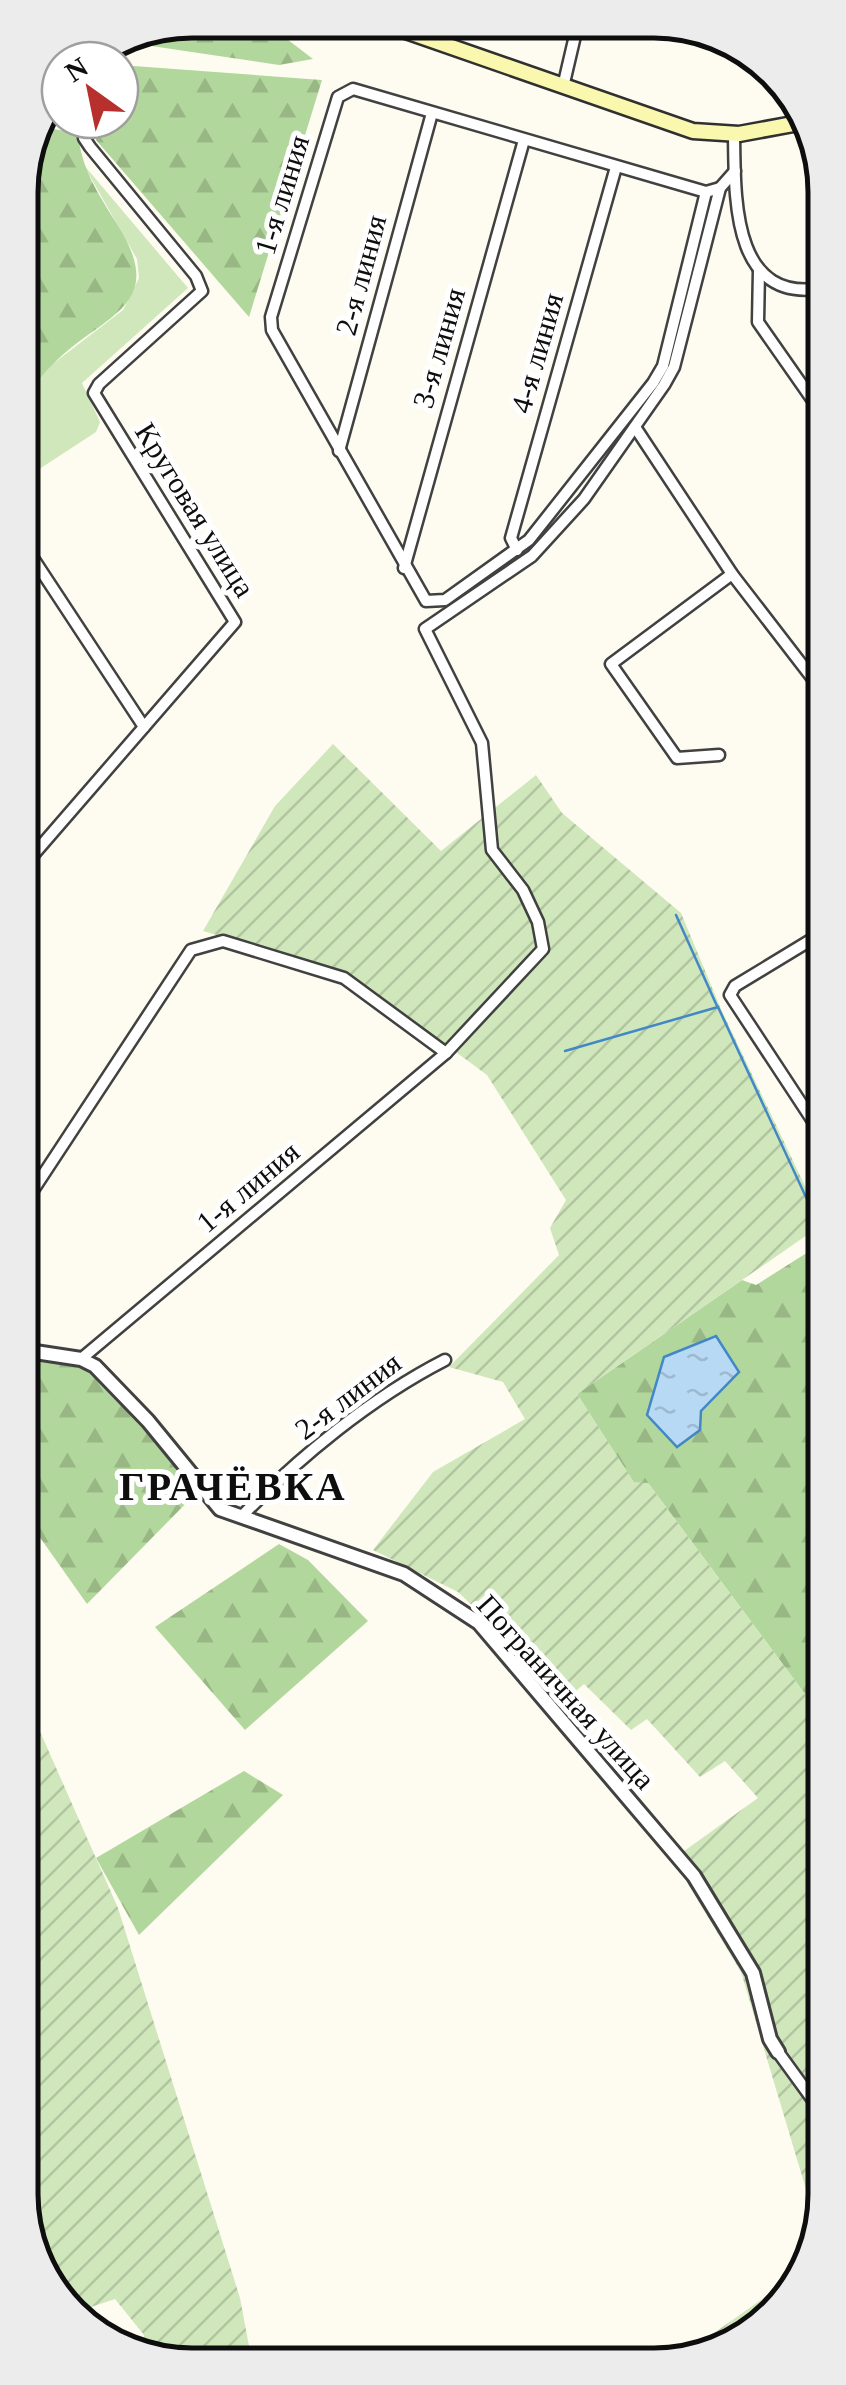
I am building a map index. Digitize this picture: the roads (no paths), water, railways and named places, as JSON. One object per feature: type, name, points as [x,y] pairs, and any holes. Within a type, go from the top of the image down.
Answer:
[{"type":"main road","points":[[425,38],[693,131],[734,134],[793,124]]},
{"type":"street","points":[[563,87],[574,38]]},
{"type":"street","name":"1-я линия","points":[[338,451],[278,344],[271,317],[338,97],[346,90],[432,113]]},
{"type":"street","points":[[432,113],[706,192],[720,188]]},
{"type":"street","name":"2-я линия","points":[[338,451],[432,113]]},
{"type":"street","points":[[734,134],[743,240],[760,269],[789,290],[808,289]]},
{"type":"street","name":"Круговая улица","points":[[38,851],[235,622],[94,393],[98,384],[202,291],[196,276],[85,140]]},
{"type":"street","name":"3-я линия","points":[[404,570],[524,140]]},
{"type":"street","name":"4-я линия","points":[[517,550],[511,538],[616,168]]},
{"type":"street","points":[[735,171],[720,188],[674,367],[635,427],[732,574],[808,671]]},
{"type":"street","points":[[338,451],[404,570],[426,601],[434,603],[517,550],[663,366],[706,192]]},
{"type":"street","points":[[760,269],[758,322],[808,394]]},
{"type":"street","name":"1-я линия","points":[[82,1359],[446,1053],[544,949],[538,922],[523,890],[492,850],[482,742],[425,629],[532,556],[584,499],[635,427]]},
{"type":"street","points":[[38,566],[144,728]]},
{"type":"street","points":[[718,755],[677,758],[611,664],[732,574]]},
{"type":"street","points":[[38,1184],[191,950],[223,941],[344,978],[446,1053]]},
{"type":"street","points":[[808,941],[735,986],[730,995],[808,1114]]},
{"type":"street","points":[[38,1352],[82,1359]]},
{"type":"street","name":"Пограничная улица","points":[[82,1359],[114,1383],[220,1509],[404,1574],[462,1610],[492,1638],[694,1876],[753,1973],[770,2040],[778,2052]]},
{"type":"street","name":"2-я линия","points":[[241,1517],[274,1484],[408,1379],[445,1360]]},
{"type":"street","points":[[778,2052],[808,2093]]},
{"type":"water","points":[[716,1336],[739,1372],[701,1411],[700,1430],[677,1447],[647,1415],[664,1357]]},
{"type":"waterway","points":[[676,915],[717,1006]]},
{"type":"waterway","points":[[565,1051],[718,1007],[808,1202]]},
{"type":"district","name":"ГРАЧЁВКА","points":[[233,1486]]}]
